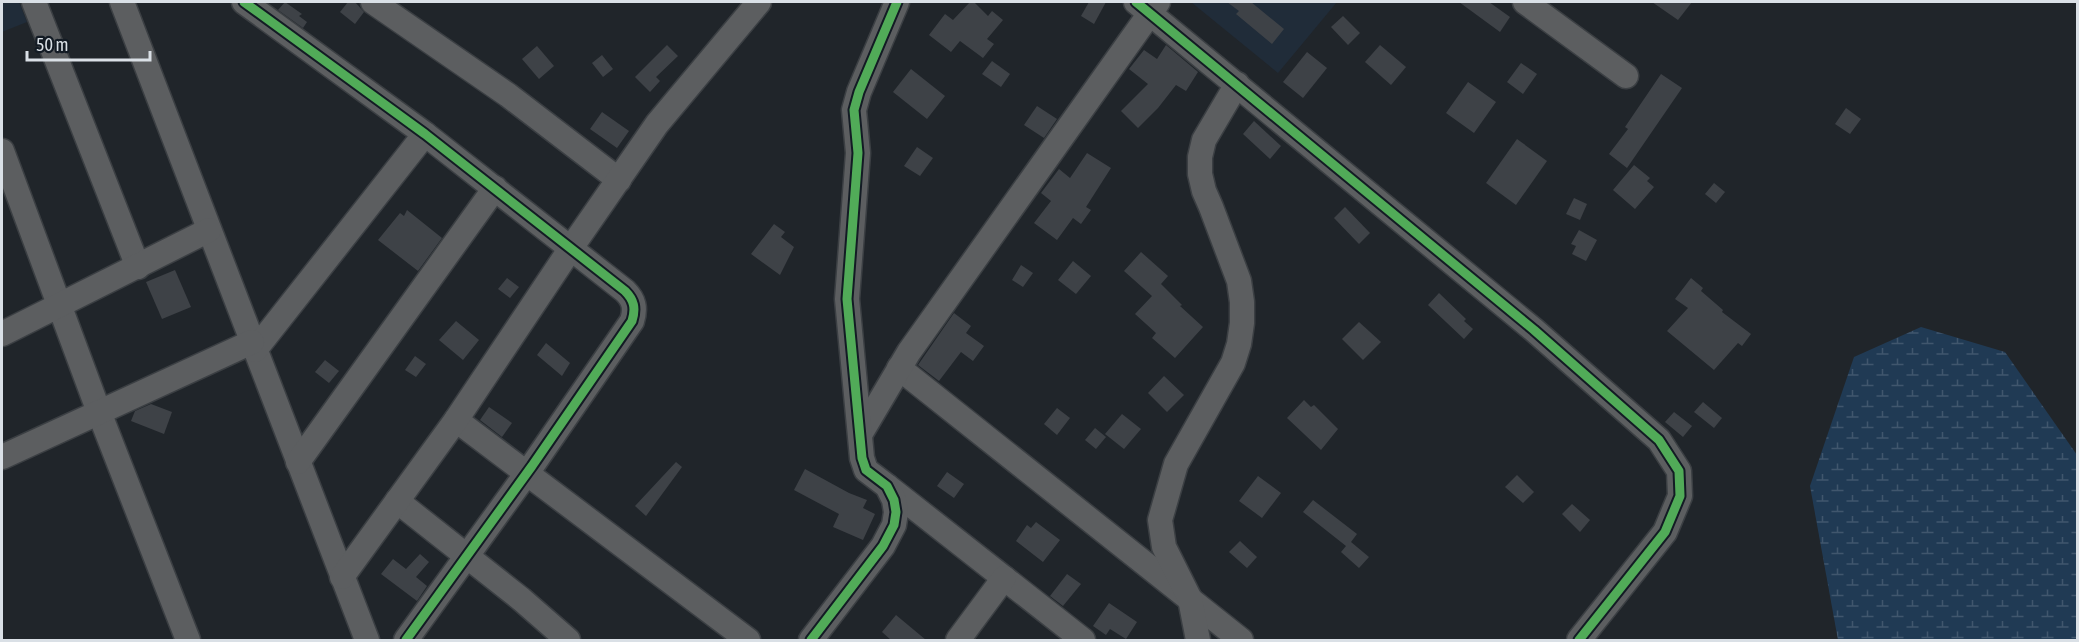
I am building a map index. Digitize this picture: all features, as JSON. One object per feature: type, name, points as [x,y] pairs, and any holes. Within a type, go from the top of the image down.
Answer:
[{"type":"street","points":[[34,2],[138,267]]},
{"type":"street","points":[[122,2],[342,577],[361,638]]},
{"type":"street","points":[[244,2],[425,134],[631,297],[634,313],[632,321],[406,640]]},
{"type":"street","points":[[373,2],[508,95],[619,180]]},
{"type":"street","points":[[342,577],[456,420],[657,123],[759,2]]},
{"type":"street","points":[[897,2],[859,92],[855,110],[858,153],[847,299],[862,458],[866,470],[1083,640]]},
{"type":"street","points":[[1532,4],[1626,76]]},
{"type":"street","points":[[861,433],[899,368],[1148,5],[1237,84],[1534,330],[1659,440],[1679,471],[1680,496],[1665,532],[1579,640]]},
{"type":"street","points":[[1198,640],[1190,598],[1164,547],[1160,520],[1176,464],[1233,363],[1239,344],[1242,302],[1239,281],[1204,191],[1200,174],[1200,157],[1204,140],[1237,84]]},
{"type":"street","points":[[2,457],[99,412],[253,346],[425,134]]},
{"type":"street","points":[[2,151],[59,307],[188,640]]},
{"type":"street","points":[[298,462],[495,189]]},
{"type":"street","points":[[2,334],[209,230]]},
{"type":"street","points":[[899,368],[1241,640]]},
{"type":"street","points":[[456,420],[748,640]]},
{"type":"street","points":[[811,640],[883,546],[894,525],[896,512],[894,500],[887,486]]},
{"type":"street","points":[[397,501],[521,599],[568,640]]},
{"type":"street","points":[[958,640],[1004,578]]},
{"type":"shaded area","points":[[2,2],[19,2],[27,22],[2,32]]},
{"type":"shaded area","points":[[1191,2],[1337,2],[1278,73]]},
{"type":"green space","points":[[1921,327],[2005,352],[2077,455],[2077,640],[1838,640],[1810,486],[1854,357]]},
{"type":"building","points":[[285,2],[302,14],[299,16],[307,22],[303,28],[278,10]]},
{"type":"building","points":[[348,2],[355,2],[364,12],[355,24],[340,12]]},
{"type":"building","points":[[970,2],[974,2],[988,16],[992,11],[1003,20],[987,39],[994,44],[983,58],[960,41],[951,52],[929,35],[945,14],[953,20]]},
{"type":"building","points":[[1089,2],[1106,2],[1094,24],[1081,16]]},
{"type":"building","points":[[1227,2],[1251,2],[1284,29],[1272,44],[1236,14],[1239,11]]},
{"type":"building","points":[[1459,2],[1489,2],[1510,17],[1500,32]]},
{"type":"building","points":[[1652,2],[1692,2],[1678,20]]},
{"type":"building","points":[[1343,16],[1360,33],[1348,45],[1331,27]]},
{"type":"building","points":[[667,45],[678,56],[656,77],[660,81],[650,92],[635,77]]},
{"type":"building","points":[[1166,45],[1198,72],[1186,91],[1176,85],[1138,128],[1121,111],[1148,84],[1129,69],[1144,50],[1157,59]]},
{"type":"building","points":[[1380,45],[1406,67],[1391,85],[1365,62]]},
{"type":"building","points":[[537,46],[554,66],[539,79],[522,59]]},
{"type":"building","points":[[1307,52],[1327,68],[1303,98],[1283,82]]},
{"type":"building","points":[[602,55],[613,69],[603,77],[592,63]]},
{"type":"building","points":[[992,61],[1010,74],[1001,87],[982,74]]},
{"type":"building","points":[[1521,63],[1537,74],[1523,94],[1507,82]]},
{"type":"building","points":[[911,69],[945,96],[927,119],[893,92]]},
{"type":"building","points":[[1661,74],[1682,88],[1627,168],[1609,154],[1628,129],[1625,127]]},
{"type":"building","points":[[1468,82],[1496,102],[1474,133],[1446,113]]},
{"type":"building","points":[[1037,106],[1057,119],[1044,138],[1024,125]]},
{"type":"building","points":[[1846,108],[1861,119],[1850,134],[1835,124]]},
{"type":"building","points":[[602,112],[629,131],[617,148],[590,129]]},
{"type":"building","points":[[1254,121],[1281,146],[1270,159],[1243,134]]},
{"type":"building","points":[[1517,139],[1547,161],[1516,205],[1486,183]]},
{"type":"building","points":[[917,147],[933,158],[920,176],[904,166]]},
{"type":"building","points":[[1087,153],[1111,168],[1086,207],[1091,210],[1081,224],[1073,218],[1057,240],[1034,223],[1051,201],[1041,193],[1059,169],[1070,178]]},
{"type":"building","points":[[1634,165],[1650,178],[1647,181],[1654,187],[1635,209],[1613,190]]},
{"type":"building","points":[[1714,183],[1725,192],[1716,203],[1705,194]]},
{"type":"building","points":[[1574,198],[1587,204],[1580,220],[1566,214]]},
{"type":"building","points":[[1345,207],[1370,233],[1359,244],[1334,218]]},
{"type":"building","points":[[407,210],[442,238],[418,271],[378,240],[400,213],[404,216]]},
{"type":"building","points":[[774,224],[785,232],[781,237],[794,247],[780,275],[751,254]]},
{"type":"building","points":[[1579,230],[1597,240],[1586,261],[1572,254],[1576,246],[1571,244]]},
{"type":"building","points":[[1141,252],[1168,276],[1161,284],[1203,327],[1175,358],[1152,338],[1156,333],[1135,314],[1152,296],[1124,271]]},
{"type":"building","points":[[1073,261],[1091,276],[1076,294],[1058,280]]},
{"type":"building","points":[[1021,265],[1033,273],[1023,287],[1012,280]]},
{"type":"building","points":[[175,270],[191,307],[162,319],[146,282]]},
{"type":"building","points":[[507,278],[519,287],[510,298],[498,289]]},
{"type":"building","points":[[1691,278],[1703,288],[1701,291],[1723,310],[1722,312],[1751,334],[1742,346],[1738,343],[1714,370],[1667,331],[1688,308],[1675,299]]},
{"type":"building","points":[[1439,293],[1473,329],[1464,339],[1428,305]]},
{"type":"building","points":[[954,313],[971,326],[966,333],[984,346],[973,361],[961,352],[939,381],[918,365]]},
{"type":"building","points":[[456,321],[479,340],[463,360],[439,340]]},
{"type":"building","points":[[1359,322],[1381,342],[1363,360],[1342,339]]},
{"type":"building","points":[[546,343],[570,363],[562,376],[537,355]]},
{"type":"building","points":[[415,356],[426,364],[416,377],[405,370]]},
{"type":"building","points":[[325,360],[339,371],[329,383],[315,372]]},
{"type":"building","points":[[1164,376],[1184,395],[1167,412],[1148,393]]},
{"type":"building","points":[[1304,400],[1311,407],[1314,405],[1338,429],[1321,450],[1287,418]]},
{"type":"building","points":[[1703,402],[1722,418],[1714,428],[1694,412]]},
{"type":"building","points":[[151,404],[172,412],[164,434],[131,421],[135,411]]},
{"type":"building","points":[[489,407],[512,423],[502,437],[480,420]]},
{"type":"building","points":[[1057,408],[1070,418],[1057,435],[1044,424]]},
{"type":"building","points":[[1674,412],[1692,426],[1683,437],[1665,422]]},
{"type":"building","points":[[1122,414],[1141,429],[1124,449],[1105,434]]},
{"type":"building","points":[[1095,428],[1106,437],[1096,449],[1085,440]]},
{"type":"building","points":[[676,462],[682,467],[646,516],[635,506]]},
{"type":"building","points":[[805,469],[867,500],[863,508],[875,514],[863,540],[833,527],[839,514],[794,490]]},
{"type":"building","points":[[947,472],[964,484],[954,498],[937,486]]},
{"type":"building","points":[[1517,475],[1534,492],[1523,503],[1505,487]]},
{"type":"building","points":[[1258,476],[1281,493],[1262,518],[1239,501]]},
{"type":"building","points":[[1313,500],[1357,534],[1351,542],[1369,557],[1359,568],[1341,552],[1346,546],[1303,512]]},
{"type":"building","points":[[1572,504],[1590,520],[1580,532],[1562,514]]},
{"type":"building","points":[[1036,522],[1060,540],[1043,562],[1016,541],[1027,525],[1031,528]]},
{"type":"building","points":[[1240,541],[1257,557],[1247,568],[1229,552]]},
{"type":"building","points":[[420,554],[429,562],[416,577],[427,586],[417,601],[381,574],[393,559],[406,569]]},
{"type":"building","points":[[1067,574],[1081,584],[1063,606],[1050,596]]},
{"type":"building","points":[[1109,603],[1137,622],[1126,639],[1110,629],[1106,635],[1093,626]]},
{"type":"building","points":[[896,615],[926,640],[891,640],[882,632]]},
{"type":"cycle path","points":[[244,2],[425,134],[625,291],[633,304],[632,321],[532,466],[406,640]]},
{"type":"cycle path","points":[[811,640],[883,546],[894,525],[896,512],[894,500],[887,486],[866,470],[862,458],[847,299],[858,153],[854,110],[859,92],[897,2]]},
{"type":"cycle path","points":[[1136,2],[1534,330],[1659,440],[1679,471],[1680,496],[1665,532],[1579,640]]}]
